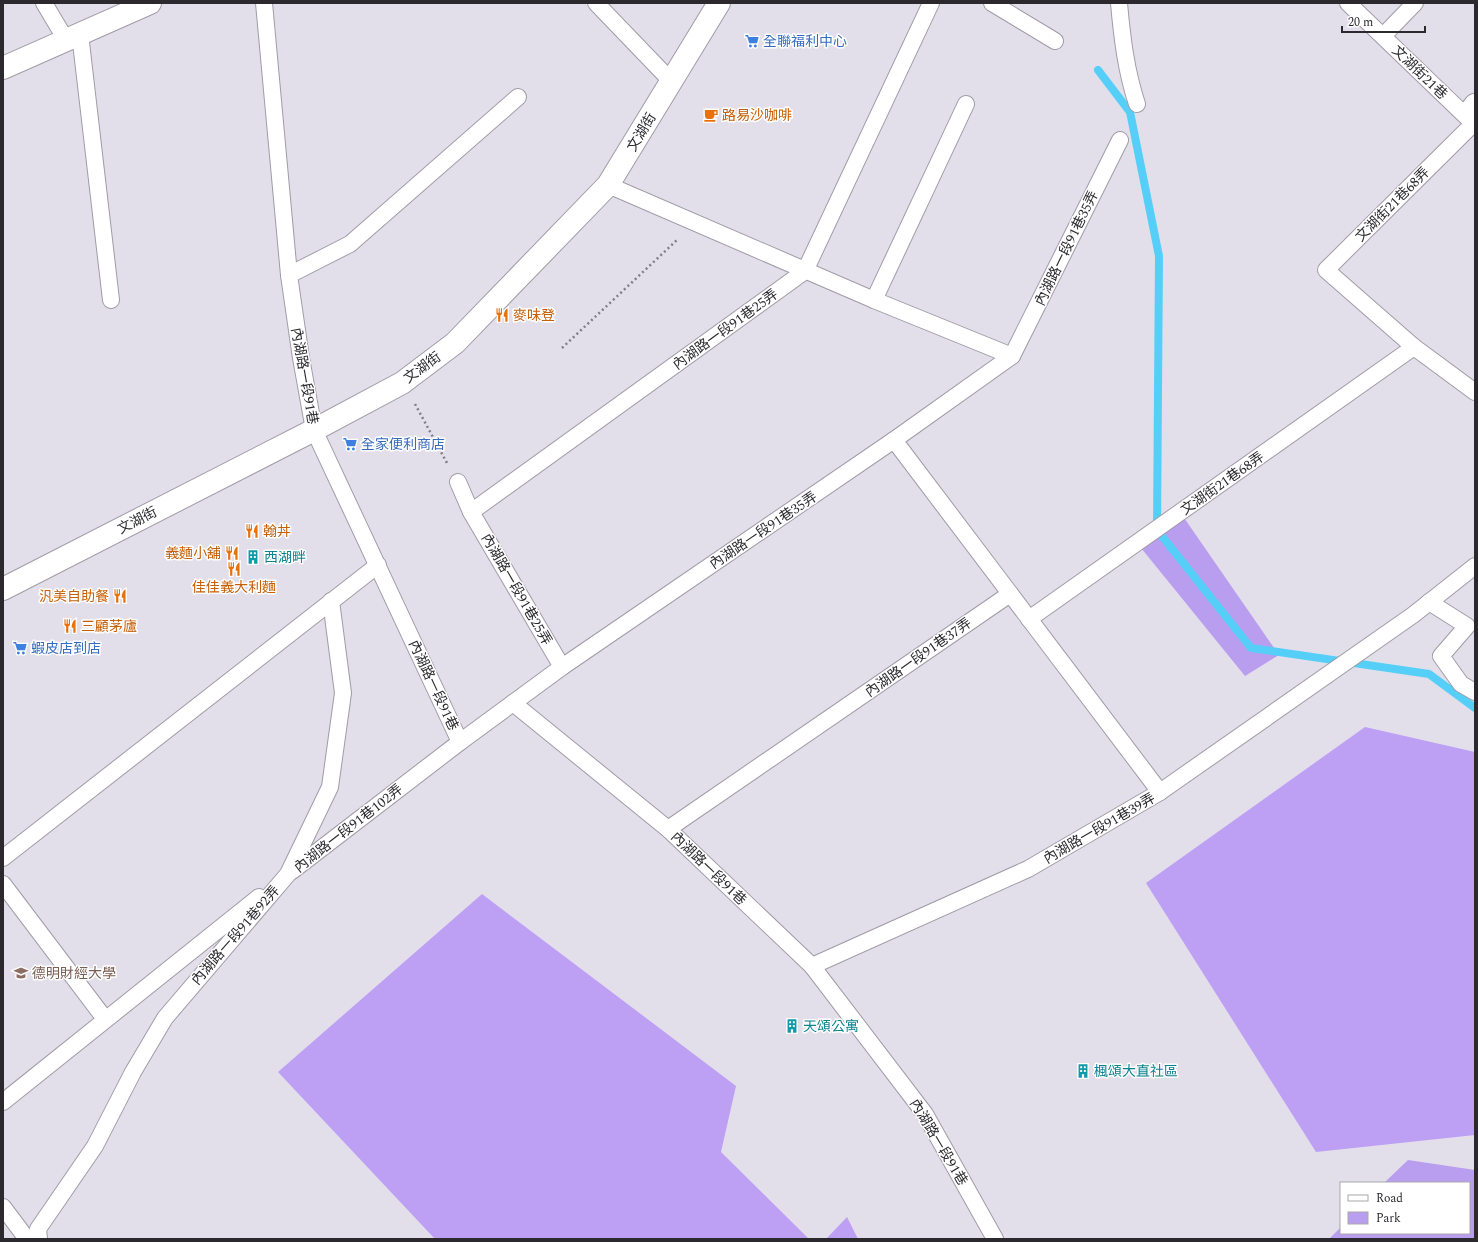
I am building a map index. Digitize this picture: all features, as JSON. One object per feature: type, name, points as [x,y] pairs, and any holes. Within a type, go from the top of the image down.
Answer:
[{"type":"street","points":[[3,68],[150,3]]},
{"type":"street","name":"文湖街","points":[[3,589],[314,430],[402,382],[455,343],[608,186],[719,3]]},
{"type":"lane","points":[[44,3],[73,37],[111,300]]},
{"type":"lane","name":"內湖路一段91巷","points":[[264,3],[289,275],[301,358],[314,430],[460,742],[513,703],[668,829],[812,966],[925,1114],[995,1239]]},
{"type":"lane","points":[[596,3],[672,82]]},
{"type":"lane","points":[[805,271],[930,3]]},
{"type":"lane","points":[[992,3],[1055,41]]},
{"type":"lane","points":[[1119,3],[1121,31],[1130,83],[1137,104]]},
{"type":"lane","name":"文湖街21巷","points":[[1348,3],[1475,118]]},
{"type":"lane","points":[[1383,36],[1415,3]]},
{"type":"lane","points":[[289,275],[350,244],[518,97]]},
{"type":"lane","points":[[874,300],[966,104]]},
{"type":"lane","name":"文湖街21巷68弄","points":[[1475,118],[1326,270],[1414,347],[1475,392]]},
{"type":"lane","name":"內湖路一段91巷35弄","points":[[513,703],[562,667],[894,440],[1012,356],[1120,140]]},
{"type":"lane","points":[[608,186],[805,271],[1012,356]]},
{"type":"lane","name":"內湖路一段91巷25弄","points":[[471,512],[805,271]]},
{"type":"lane","name":"文湖街21巷68弄","points":[[1029,619],[1414,347]]},
{"type":"lane","points":[[894,440],[1010,594]]},
{"type":"lane","name":"內湖路一段91巷25弄","points":[[458,482],[471,512],[562,667]]},
{"type":"lane","points":[[3,858],[378,565]]},
{"type":"lane","points":[[1160,792],[1430,602],[1475,566]]},
{"type":"lane","name":"內湖路一段91巷39弄","points":[[812,966],[1028,869],[1160,792],[1010,594]]},
{"type":"lane","name":"內湖路一段91巷37弄","points":[[668,829],[1010,594]]},
{"type":"lane","name":"內湖路一段91巷92弄","points":[[39,1239],[38,1229],[96,1146],[133,1072],[165,1018],[288,874],[330,787],[343,693],[331,601]]},
{"type":"lane","points":[[1430,602],[1467,626],[1441,656],[1461,684],[1475,692]]},
{"type":"lane","name":"內湖路一段91巷102弄","points":[[3,1102],[288,874],[460,742]]},
{"type":"lane","points":[[3,884],[105,1019]]},
{"type":"lane","points":[[3,1207],[27,1239]]},
{"type":"path","points":[[562,348],[695,223]]},
{"type":"path","points":[[402,382],[458,482]]},
{"type":"green space","points":[[1180,512],[1279,655],[1245,676],[1137,543]]},
{"type":"green space","points":[[1408,1160],[1475,1170],[1475,1239],[1329,1239],[1340,1228],[1340,1234],[1470,1234],[1470,1182],[1385,1182]]},
{"type":"shaded area","points":[[1365,727],[1475,752],[1475,1135],[1316,1152],[1146,883]]},
{"type":"shaded area","points":[[482,894],[736,1086],[721,1152],[809,1239],[435,1239],[278,1072]]},
{"type":"shaded area","points":[[847,1217],[858,1239],[826,1239]]},
{"type":"waterway","points":[[1098,70],[1130,112],[1159,256],[1157,530],[1251,648],[1429,674],[1475,708]]},
{"type":"place","name":"全聯福利中心","points":[[752,41]]},
{"type":"place","name":"路易沙咖啡","points":[[711,115]]},
{"type":"place","name":"麥味登","points":[[502,315]]},
{"type":"place","name":"全家便利商店","points":[[350,444]]},
{"type":"place","name":"翰丼","points":[[252,531]]},
{"type":"place","name":"義麵小舖","points":[[232,553]]},
{"type":"place","name":"西湖畔","points":[[253,557]]},
{"type":"place","name":"佳佳義大利麵","points":[[234,569]]},
{"type":"place","name":"汎美自助餐","points":[[120,596]]},
{"type":"place","name":"三顧茅廬","points":[[70,626]]},
{"type":"place","name":"蝦皮店到店","points":[[20,648]]},
{"type":"place","name":"德明財經大學","points":[[21,973]]},
{"type":"place","name":"天頌公寓","points":[[792,1026]]},
{"type":"place","name":"楓頌大直社區","points":[[1083,1071]]}]
